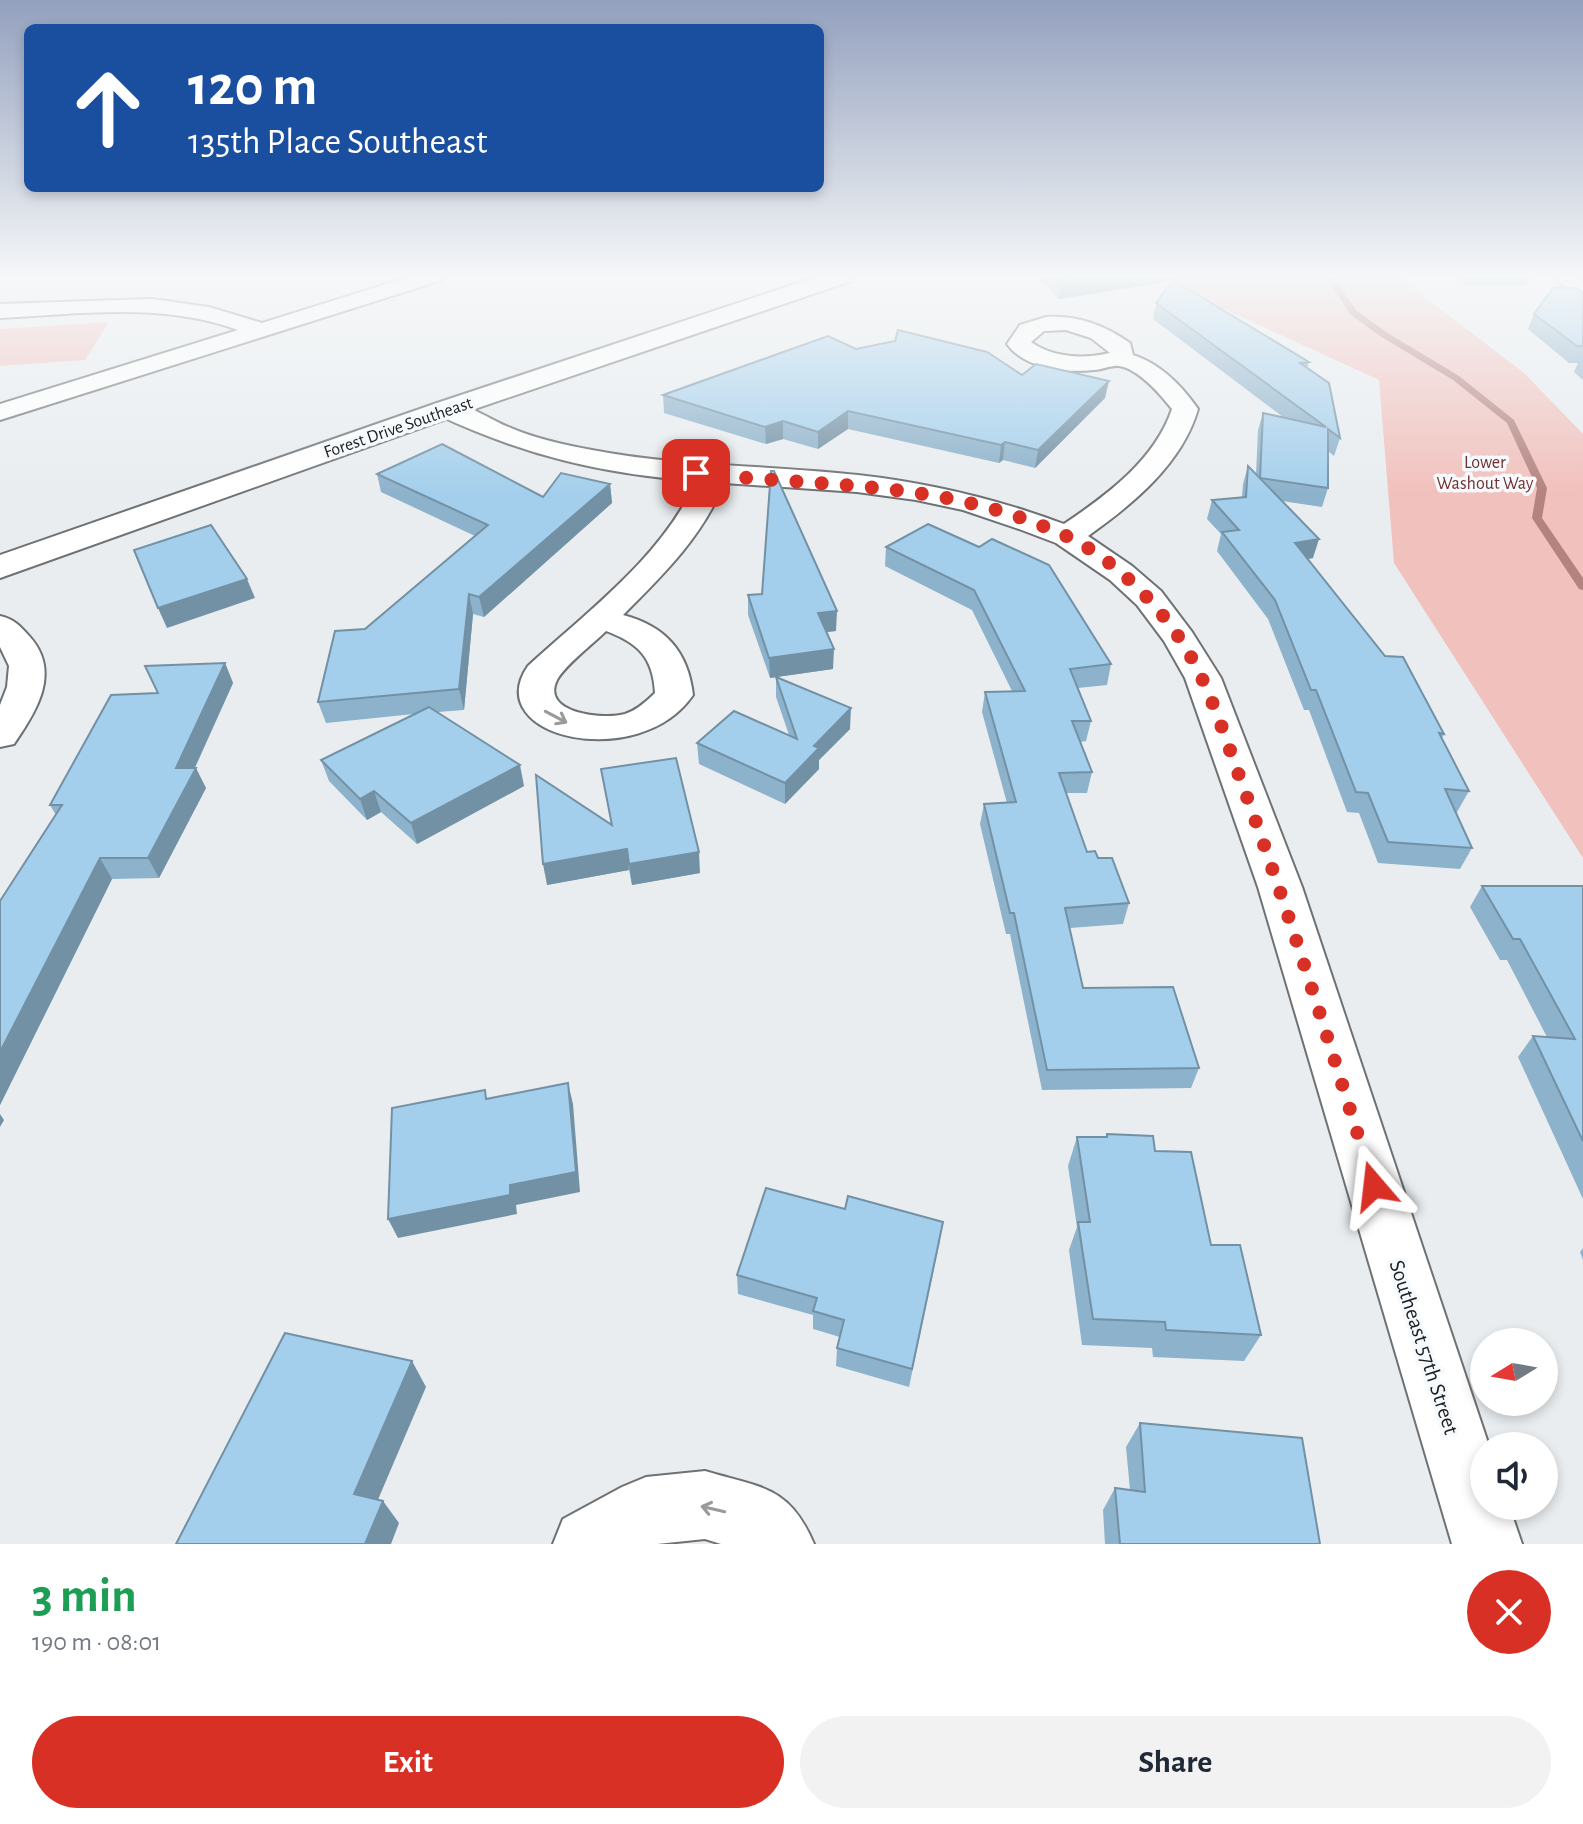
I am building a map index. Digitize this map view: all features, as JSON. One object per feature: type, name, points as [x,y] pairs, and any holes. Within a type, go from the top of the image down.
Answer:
[{"type":"main road","name":"Forest Drive Southeast","points":[[0,567],[628,348]]},
{"type":"street","points":[[0,412],[204,348]]},
{"type":"street","points":[[1067,536],[1136,485],[1182,424],[1185,409],[1176,394],[1144,370],[1121,359]]},
{"type":"street","name":"Southeast 57th Street","points":[[447,409],[501,435],[599,461],[713,475],[916,491],[982,506],[1067,536],[1121,573],[1149,598],[1180,639],[1203,678],[1280,887],[1487,1544]]},
{"type":"street","points":[[600,619],[677,539],[697,513],[713,475]]},
{"type":"street","points":[[0,626],[25,657],[26,686],[0,735]]},
{"type":"street","points":[[588,1544],[646,1511],[705,1505],[762,1523],[779,1544]]},
{"type":"green space","points":[[0,348],[93,348],[85,360],[0,366]]},
{"type":"green space","name":"Lower Washout Way","points":[[1309,348],[1491,348],[1524,373],[1583,434],[1583,858],[1394,563],[1379,380]]},
{"type":"building","points":[[794,348],[971,348],[987,352],[1022,375],[1036,364],[1109,381],[1038,450],[1005,442],[1001,445],[848,411],[818,432],[783,421],[765,427],[663,395]]},
{"type":"building","points":[[1218,348],[1286,348],[1309,362],[1300,363],[1329,383],[1340,438],[1328,429],[1328,488],[1260,478],[1263,413],[1326,427]]},
{"type":"building","points":[[442,444],[543,497],[561,473],[610,484],[479,597],[469,594],[459,689],[318,702],[335,631],[365,629],[488,525],[377,474]]},
{"type":"building","points":[[1248,466],[1319,539],[1295,543],[1385,656],[1403,657],[1444,734],[1439,733],[1469,791],[1445,789],[1472,848],[1388,842],[1368,793],[1356,792],[1316,690],[1311,690],[1275,600],[1222,532],[1239,530],[1212,500],[1246,497]]},
{"type":"building","points":[[771,471],[774,471],[837,611],[818,613],[834,649],[769,658],[748,595],[762,594]]},
{"type":"building","points":[[928,524],[979,547],[992,539],[1049,565],[1111,664],[1070,669],[1091,721],[1072,721],[1092,772],[1059,773],[1087,852],[1095,851],[1098,858],[1112,858],[1129,903],[1065,908],[1083,988],[1173,987],[1199,1068],[1047,1070],[1014,913],[1010,913],[984,804],[1016,802],[985,692],[1025,691],[974,590],[886,547]]},
{"type":"building","points":[[211,525],[247,579],[158,608],[134,550]]},
{"type":"building","points":[[225,663],[176,768],[196,768],[148,858],[100,858],[0,1052],[0,901],[62,805],[50,805],[111,695],[158,693],[145,666]]},
{"type":"building","points":[[776,677],[851,708],[814,746],[819,748],[785,783],[697,743],[734,711],[797,739]]},
{"type":"building","points":[[429,707],[520,765],[411,823],[374,791],[360,799],[321,760]]},
{"type":"building","points":[[676,758],[699,852],[629,864],[627,849],[543,864],[536,775],[612,825],[601,769]]},
{"type":"building","points":[[1482,886],[1583,886],[1583,1141],[1533,1036],[1575,1039],[1520,939],[1513,939]]},
{"type":"building","points":[[568,1083],[576,1172],[510,1185],[510,1195],[388,1219],[392,1108],[485,1090],[486,1099]]},
{"type":"building","points":[[1107,1134],[1153,1136],[1155,1151],[1191,1152],[1211,1245],[1240,1245],[1261,1335],[1166,1330],[1165,1322],[1093,1319],[1078,1222],[1090,1222],[1077,1137],[1107,1137]]},
{"type":"building","points":[[766,1188],[845,1209],[848,1196],[943,1222],[912,1369],[837,1348],[844,1320],[813,1311],[817,1298],[737,1275]]},
{"type":"building","points":[[285,1333],[412,1361],[354,1494],[383,1501],[365,1544],[176,1544]]},
{"type":"building","points":[[1140,1423],[1302,1438],[1320,1544],[1120,1544],[1115,1488],[1145,1492]]},
{"type":"waterway","points":[[1406,348],[1456,378],[1511,422],[1542,488],[1537,518],[1583,587]]},
{"type":"route","points":[[696,473],[916,491],[982,506],[1067,536],[1121,573],[1149,598],[1180,639],[1203,678],[1280,887],[1374,1186]]}]
